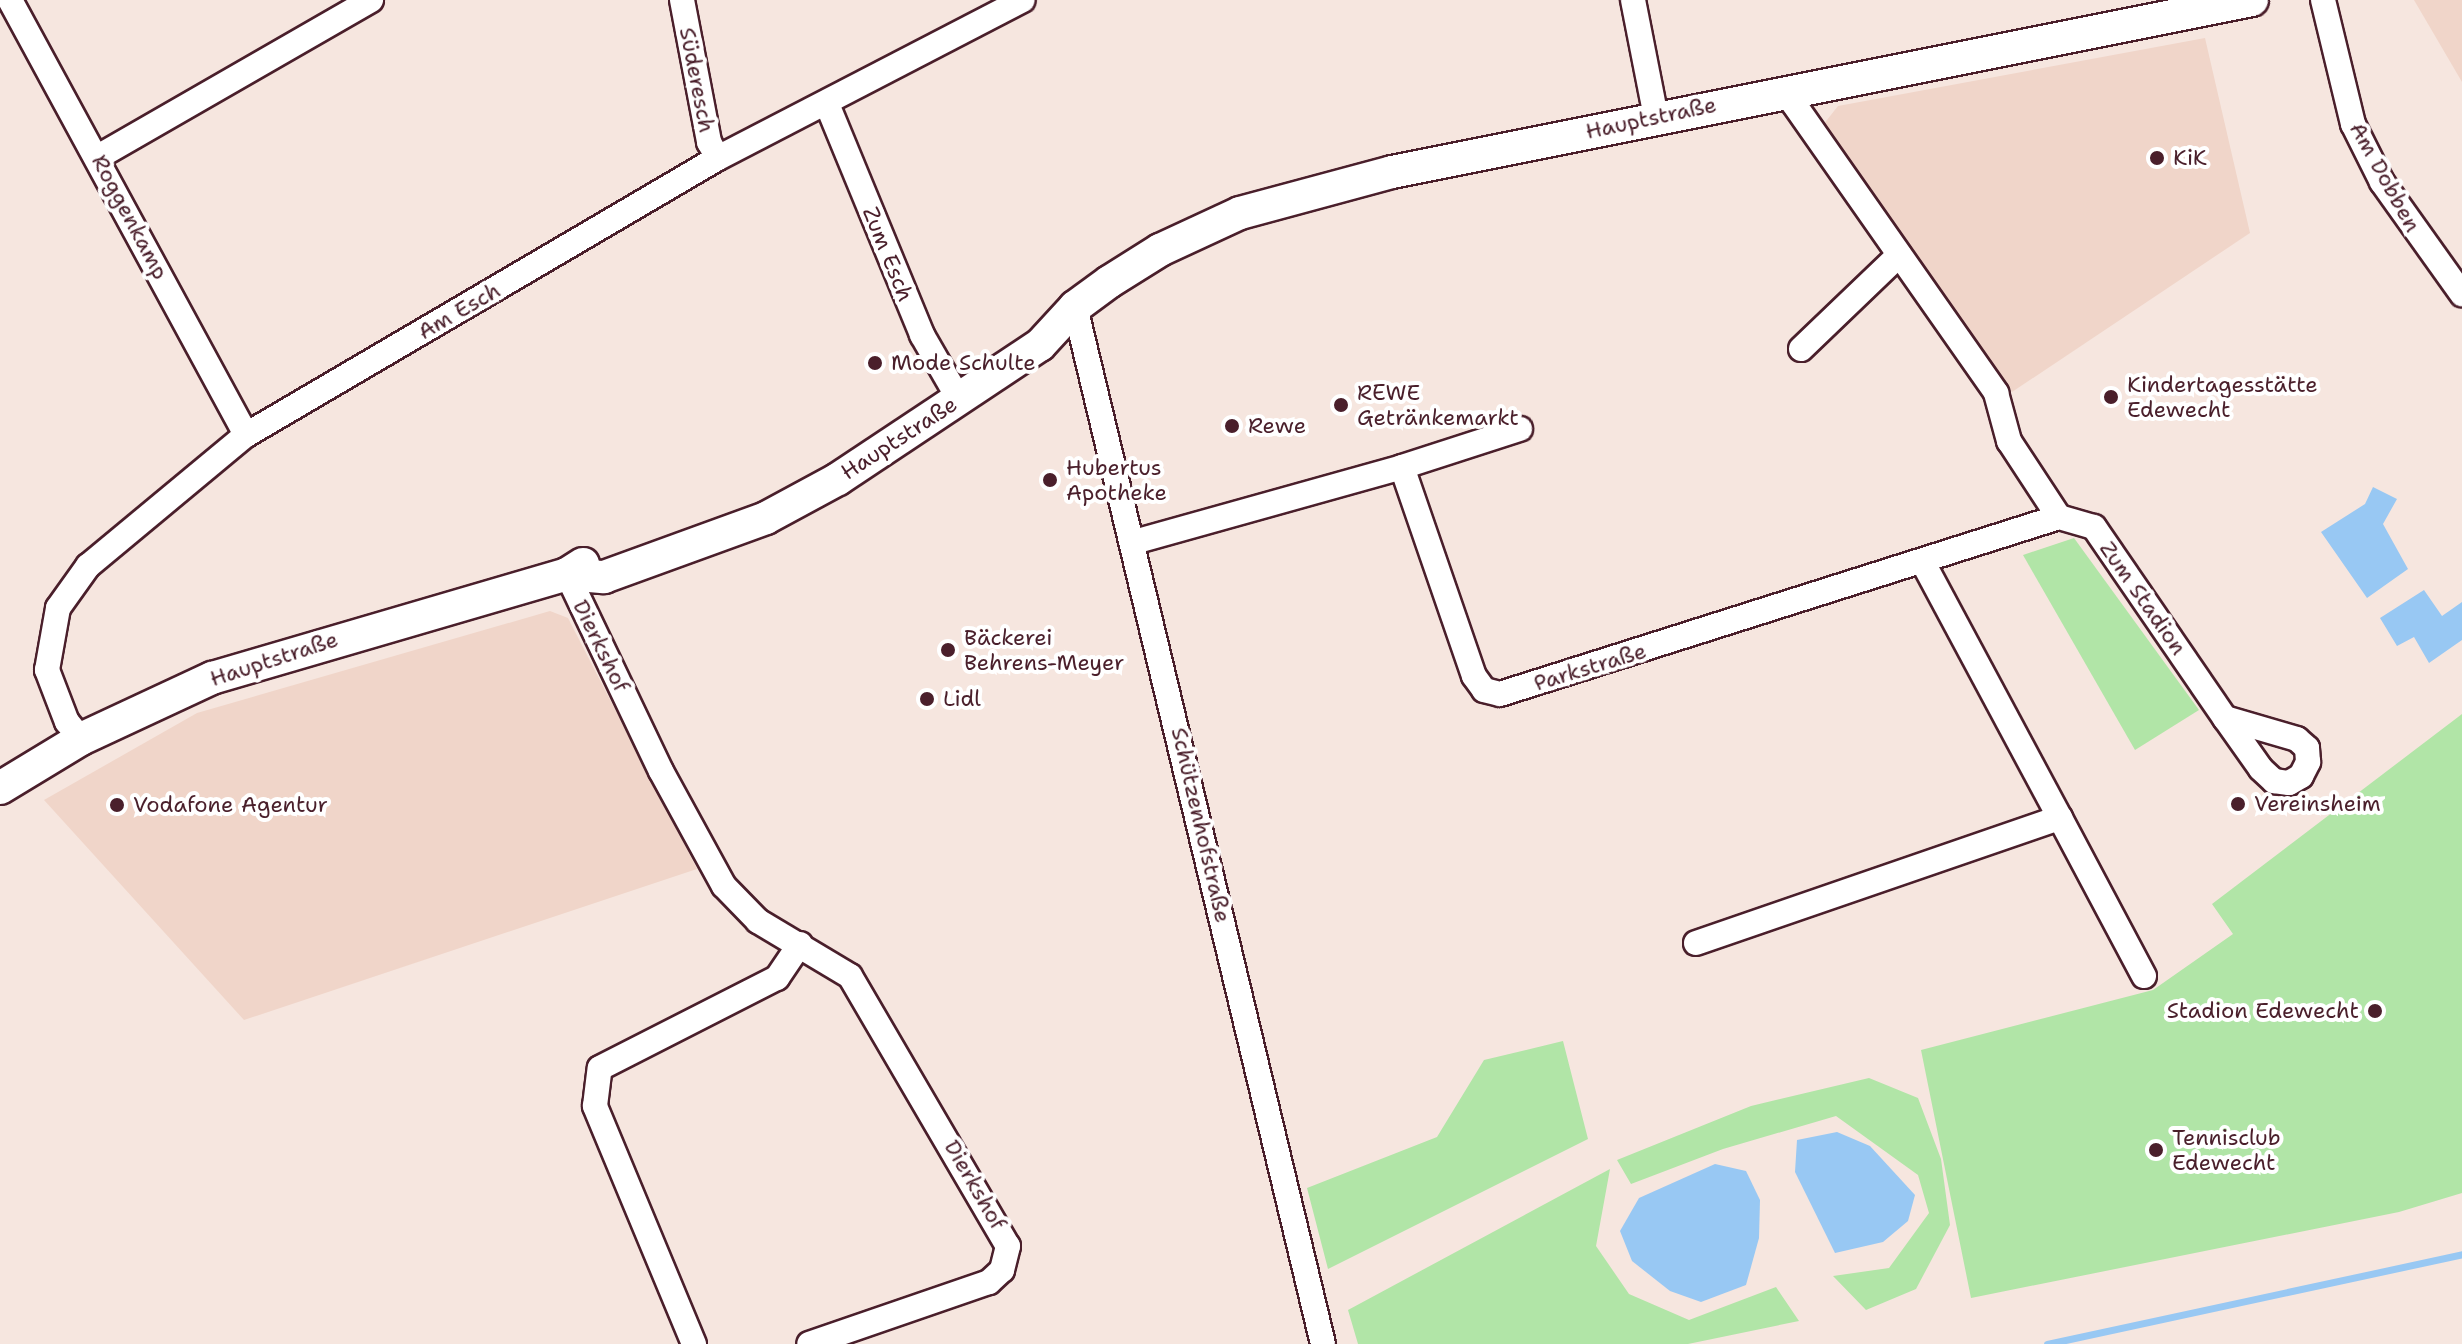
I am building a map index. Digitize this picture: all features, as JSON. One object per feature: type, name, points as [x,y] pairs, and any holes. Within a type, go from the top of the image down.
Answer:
[{"type":"main road","name":"Hauptstraße","points":[[0,788],[81,739],[212,678],[567,574],[593,558],[683,531],[758,499],[954,390],[1029,327],[1075,307],[1160,250],[1254,208],[1307,191],[1656,117],[2252,0]]},
{"type":"street","name":"Roggenkamp","points":[[10,0],[98,157],[246,435]]},
{"type":"street","points":[[98,157],[371,0]]},
{"type":"street","name":"Süderesch","points":[[682,0],[709,142],[718,158]]},
{"type":"street","name":"Am Esch","points":[[81,739],[67,722],[47,670],[58,608],[88,566],[246,435],[718,158],[1023,0]]},
{"type":"street","points":[[1633,0],[1656,117]]},
{"type":"street","name":"Am Dobben","points":[[2323,0],[2353,124],[2382,182],[2462,294]]},
{"type":"street","points":[[1792,91],[1794,104],[1996,393],[2009,441],[2059,517]]},
{"type":"street","name":"Zum Esch","points":[[827,104],[922,335],[954,390]]},
{"type":"street","points":[[1801,349],[1899,255]]},
{"type":"street","name":"Schützenhofstraße","points":[[1075,307],[1134,542],[1323,1344]]},
{"type":"street","points":[[1134,542],[1402,467],[1520,429]]},
{"type":"street","name":"Parkstraße","points":[[1402,467],[1474,676],[1484,690],[1500,694],[1924,564],[2059,517]]},
{"type":"street","name":"Zum Stadion","points":[[2059,517],[2094,527],[2225,718]]},
{"type":"street","points":[[1924,564],[2144,976]]},
{"type":"street","name":"Dierkshof","points":[[567,574],[724,886],[758,921],[850,976],[1005,1237],[1009,1258],[989,1282],[809,1344]]},
{"type":"street","points":[[1696,943],[2060,818]]},
{"type":"street","points":[[694,1344],[595,1106],[600,1068],[777,978],[800,944]]},
{"type":"shaded area","points":[[2414,0],[2462,0],[2462,82]]},
{"type":"shaded area","points":[[2205,38],[2250,233],[2012,392],[1823,125],[1838,106]]},
{"type":"shaded area","points":[[550,611],[568,618],[697,869],[244,1020],[44,800],[197,713]]},
{"type":"green space","points":[[2074,538],[2199,710],[2135,750],[2023,555]]},
{"type":"green space","name":"Tennisclub Edewecht","points":[[2462,714],[2462,1193],[2399,1212],[1971,1298],[1921,1050],[2153,990],[2233,934],[2212,904]]},
{"type":"green space","points":[[1563,1041],[1588,1139],[1328,1269],[1307,1188],[1437,1137],[1484,1060]]},
{"type":"green space","points":[[1869,1078],[1918,1098],[1941,1159],[1950,1225],[1916,1289],[1866,1310],[1833,1276],[1889,1268],[1929,1213],[1918,1175],[1836,1116],[1723,1149],[1631,1184],[1617,1160],[1751,1106]]},
{"type":"green space","points":[[1610,1169],[1596,1246],[1629,1294],[1689,1320],[1776,1287],[1799,1321],[1688,1344],[1358,1344],[1348,1310]]},
{"type":"water","points":[[2373,487],[2397,499],[2383,524],[2408,569],[2367,598],[2321,532],[2365,504]]},
{"type":"water","points":[[2424,590],[2442,616],[2462,602],[2462,640],[2429,663],[2414,637],[2397,646],[2380,618]]},
{"type":"water","points":[[1837,1132],[1870,1146],[1915,1195],[1908,1221],[1883,1242],[1835,1253],[1795,1172],[1797,1140]]},
{"type":"water","points":[[1715,1164],[1746,1171],[1760,1200],[1759,1238],[1746,1285],[1701,1302],[1670,1291],[1632,1261],[1620,1231],[1639,1198]]},
{"type":"waterway","points":[[2047,1344],[2462,1254]]},
{"type":"place","name":"KiK","points":[[2157,158]]},
{"type":"place","name":"Mode Schulte","points":[[875,363]]},
{"type":"place","name":"Kindertagesstätte Edewecht","points":[[2111,397]]},
{"type":"place","name":"REWE Getränkemarkt","points":[[1341,405]]},
{"type":"place","name":"Rewe","points":[[1232,426]]},
{"type":"place","name":"Hubertus Apotheke","points":[[1050,480]]},
{"type":"place","name":"Bäckerei Behrens-Meyer","points":[[948,650]]},
{"type":"place","name":"Lidl","points":[[927,699]]},
{"type":"place","name":"Vereinsheim","points":[[2238,804]]},
{"type":"place","name":"Vodafone Agentur","points":[[117,805]]},
{"type":"place","name":"Stadion Edewecht","points":[[2375,1011]]},
{"type":"place","name":"Tennisclub Edewecht","points":[[2156,1150]]}]
